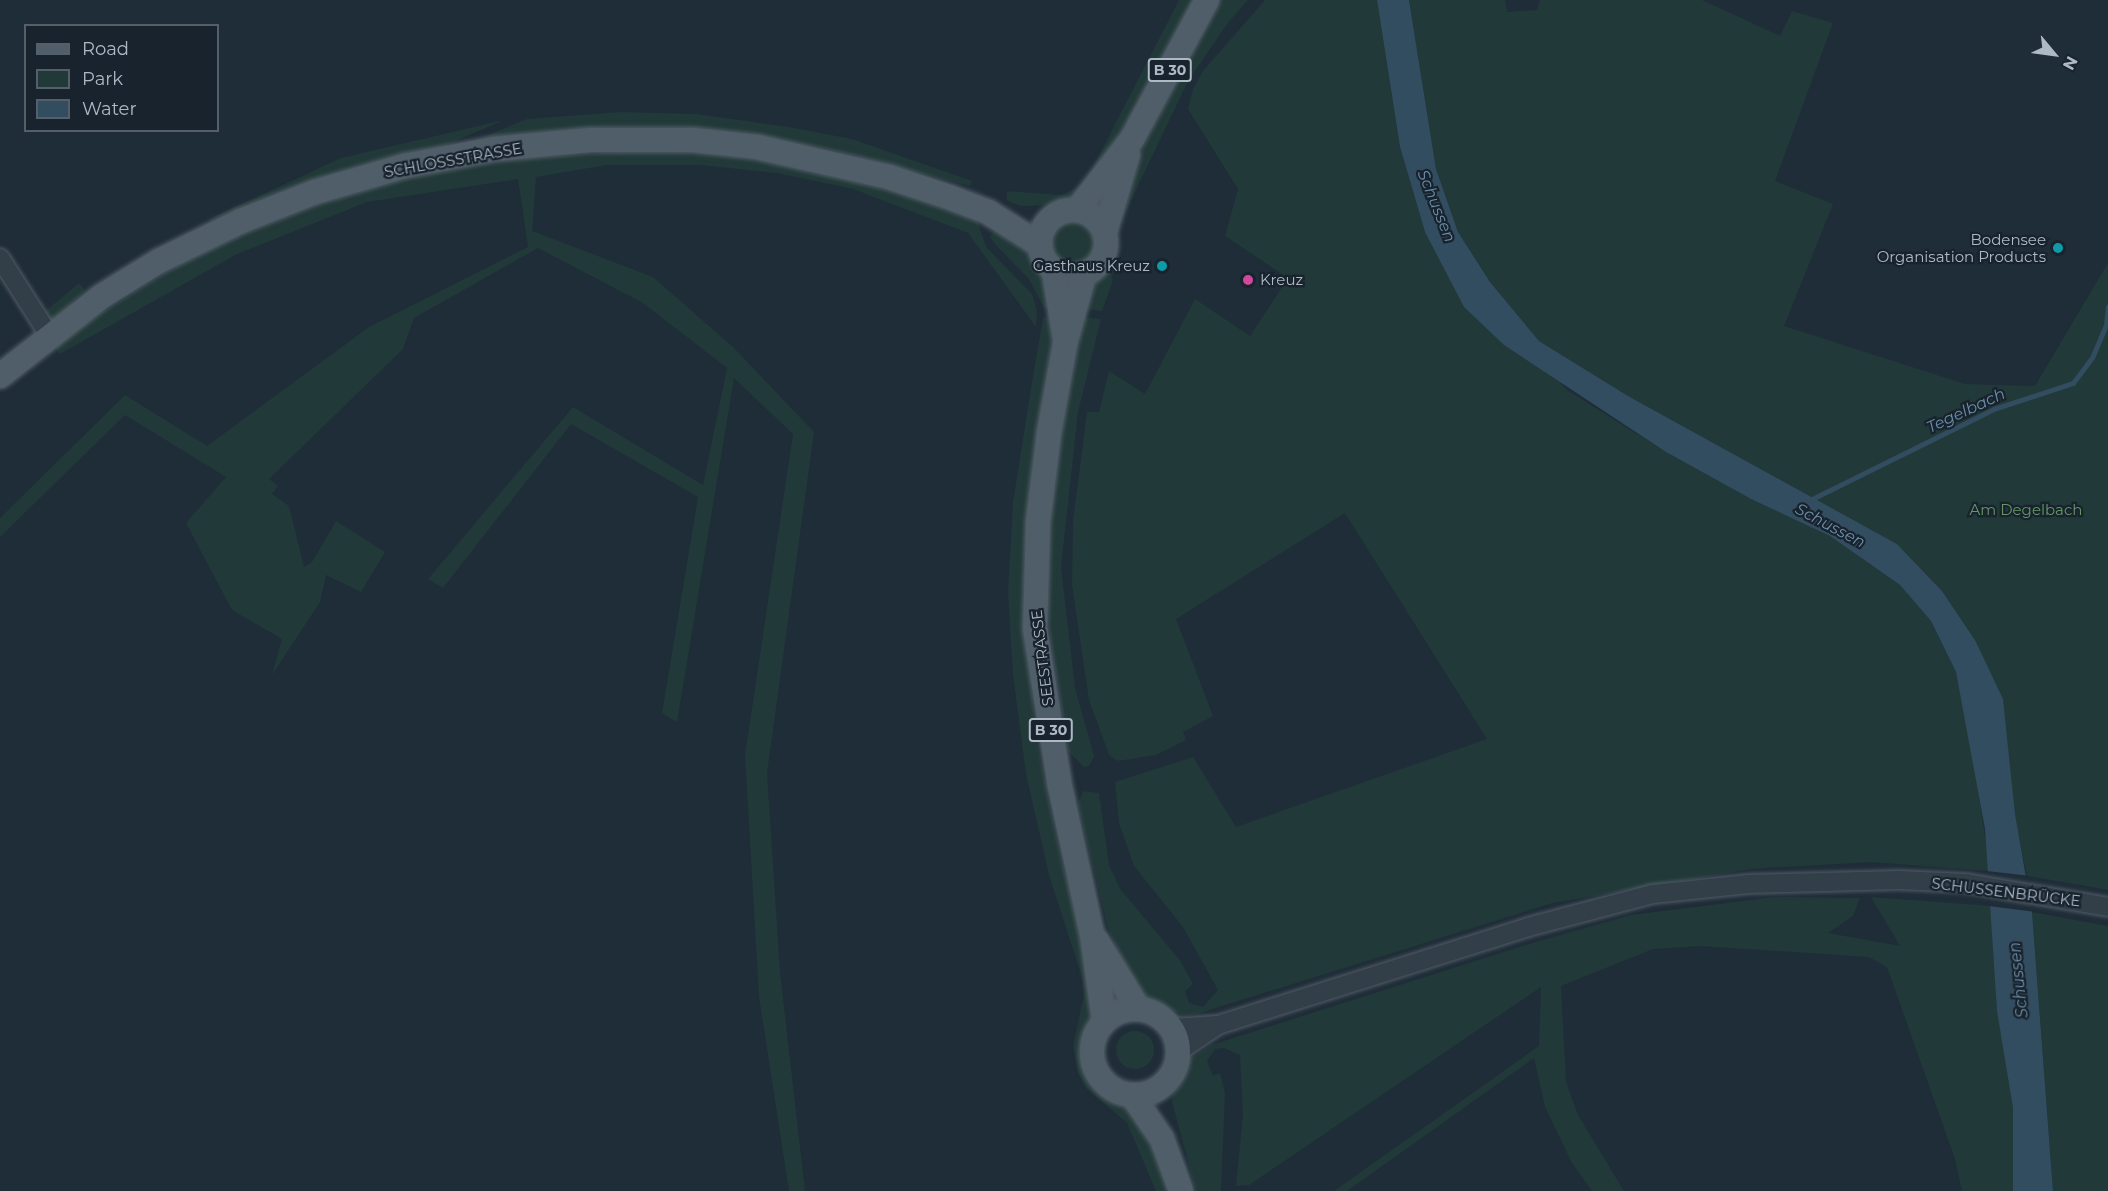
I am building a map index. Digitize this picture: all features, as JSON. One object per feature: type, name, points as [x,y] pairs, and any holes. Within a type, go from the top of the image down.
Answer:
[{"type":"main road","name":"B 30","points":[[1077,210],[1132,139],[1207,0]]},
{"type":"main road","name":"B 30","points":[[1105,232],[1132,139]]},
{"type":"main road","name":"SCHLOSSSTRASSE","points":[[0,376],[49,335],[159,261],[241,221],[315,192],[404,166],[494,149],[591,140],[693,140],[757,147],[889,177],[988,212],[1040,245]]},
{"type":"main road","points":[[1077,210],[1093,216],[1105,232],[1104,256],[1084,275],[1074,277],[1054,271],[1047,264],[1040,245],[1046,225],[1053,217],[1077,210]]},
{"type":"main road","name":"SCHLOSSSTRASSE","points":[[988,212],[1053,217]]},
{"type":"main road","name":"SEESTRASSE","points":[[1054,271],[1065,344]]},
{"type":"main road","name":"SEESTRASSE","points":[[1084,275],[1065,344],[1038,523],[1035,628],[1059,782],[1092,934],[1104,1021]]},
{"type":"main road","name":"SEESTRASSE","points":[[1092,934],[1138,1008]]},
{"type":"main road","points":[[1138,1008],[1162,1018],[1171,1028],[1178,1052],[1171,1075],[1164,1084],[1143,1094],[1132,1095],[1108,1086],[1093,1066],[1092,1042],[1104,1021],[1113,1013],[1138,1008]]},
{"type":"main road","points":[[1162,1139],[1164,1084]]},
{"type":"main road","points":[[1132,1095],[1162,1139],[1181,1191]]},
{"type":"street","points":[[0,258],[49,335]]},
{"type":"street","name":"SCHUSSENBRÜCKE","points":[[1218,1024],[1528,927],[1653,894],[1832,879],[1965,883],[2108,907]]},
{"type":"street","points":[[1171,1028],[1218,1024]]},
{"type":"street","points":[[1178,1052],[1218,1024]]},
{"type":"green space","points":[[1179,0],[1196,0],[1103,167],[1076,197],[1060,205],[1021,206],[1007,201],[1007,191],[1061,195],[1079,187],[1089,175]]},
{"type":"green space","points":[[1220,0],[1248,0],[1227,24],[1188,81],[1124,215],[1119,219],[1134,169],[1154,123]]},
{"type":"green space","points":[[1265,0],[1377,0],[1400,147],[1425,232],[1567,390],[1666,452],[1751,499],[1830,536],[1900,585],[1931,621],[1956,672],[1970,734],[1990,871],[1871,862],[1751,869],[1553,903],[1197,1014],[1182,1015],[1147,998],[1128,972],[1108,928],[1078,804],[1083,791],[1099,793],[1109,865],[1120,889],[1179,959],[1193,984],[1185,991],[1189,1003],[1203,1007],[1218,990],[1183,927],[1134,866],[1119,823],[1115,782],[1193,757],[1236,827],[1487,739],[1345,513],[1176,619],[1213,716],[1183,732],[1186,740],[1156,755],[1118,761],[1109,755],[1089,700],[1072,585],[1073,521],[1087,412],[1099,412],[1109,371],[1145,394],[1195,299],[1250,336],[1288,278],[1225,236],[1238,189],[1188,109],[1193,89],[1203,71]]},
{"type":"green space","name":"Am Degelbach","points":[[1409,0],[1505,0],[1507,12],[1537,10],[1540,0],[1702,0],[1780,36],[1792,11],[1833,23],[1775,181],[1833,204],[1784,326],[1965,384],[2035,386],[2108,263],[2108,890],[2027,876],[1975,640],[1942,591],[1897,544],[1628,396],[1539,341],[1490,282],[1458,232],[1436,169]]},
{"type":"green space","points":[[620,112],[697,114],[789,127],[852,139],[972,181],[970,186],[825,148],[739,135],[466,144],[527,119]]},
{"type":"green space","points":[[504,120],[439,148],[216,224],[209,219],[341,158]]},
{"type":"green space","points":[[695,148],[750,157],[899,192],[977,219],[986,247],[1032,294],[1037,312],[1036,327],[968,233],[853,189],[777,173],[701,165],[607,165],[536,177],[532,231],[653,277],[733,347],[814,432],[767,773],[780,972],[805,1191],[789,1191],[759,997],[745,755],[793,434],[734,378],[677,722],[662,713],[698,497],[571,424],[443,588],[428,579],[573,407],[703,485],[727,368],[643,303],[538,248],[414,318],[403,349],[269,479],[278,486],[272,494],[289,506],[304,567],[312,562],[336,521],[385,552],[361,592],[326,575],[320,602],[272,675],[282,639],[232,610],[186,523],[226,477],[125,415],[0,537],[0,518],[125,395],[207,446],[369,327],[528,247],[518,179],[367,202],[237,254],[60,354],[58,352],[54,344],[68,334],[193,256],[295,210],[404,177],[479,161]]},
{"type":"green space","points":[[1069,219],[1079,219],[1092,226],[1099,239],[1099,249],[1092,262],[1079,269],[1069,269],[1060,265],[1053,258],[1049,249],[1049,239],[1053,230],[1060,223]]},
{"type":"green space","points":[[995,229],[1027,247],[1046,282],[1051,309],[1044,308],[1029,279],[990,237]]},
{"type":"green space","points":[[1110,270],[1113,280],[1102,311],[1082,309],[1094,284]]},
{"type":"green space","points":[[79,283],[85,290],[53,320],[47,320],[42,314]]},
{"type":"green space","points":[[1052,316],[1051,364],[1026,582],[1034,729],[1060,857],[1092,964],[1096,1016],[1085,1037],[1086,1066],[1103,1089],[1125,1102],[1142,1122],[1173,1191],[1156,1191],[1127,1123],[1086,1088],[1078,1073],[1073,1045],[1084,995],[1082,977],[1049,875],[1026,774],[1013,675],[1008,591],[1013,502],[1043,318]]},
{"type":"green space","points":[[1081,317],[1101,319],[1078,412],[1061,567],[1075,688],[1094,756],[1089,766],[1084,767],[1068,751],[1050,634],[1046,571],[1057,445]]},
{"type":"green space","points":[[1773,897],[1860,898],[1853,916],[1828,933],[1900,946],[1871,897],[1992,906],[1993,955],[2013,1108],[2013,1191],[1962,1191],[1955,1159],[1887,967],[1869,957],[1700,946],[1653,949],[1561,986],[1566,1082],[1578,1115],[1624,1191],[1592,1191],[1572,1163],[1545,1107],[1534,1058],[1347,1191],[1334,1191],[1539,1046],[1541,987],[1249,1185],[1236,1186],[1243,1114],[1240,1055],[1224,1048],[1215,1049],[1207,1061],[1213,1076],[1220,1073],[1225,1093],[1221,1191],[1196,1191],[1172,1102],[1173,1091],[1190,1059],[1211,1045],[1535,942],[1631,915]]},
{"type":"green space","points":[[2032,912],[2108,926],[2108,1191],[2053,1191]]},
{"type":"green space","points":[[1135,1031],[1148,1037],[1154,1050],[1148,1063],[1135,1069],[1122,1063],[1116,1050],[1122,1037]]},
{"type":"water","name":"Schussen","points":[[1377,0],[1409,0],[1436,169],[1458,232],[1490,282],[1539,341],[1628,396],[1897,544],[1942,591],[1975,640],[2003,699],[2015,814],[2032,912],[2053,1191],[2013,1191],[2013,1108],[1997,1011],[1985,829],[1956,672],[1931,621],[1900,585],[1830,536],[1751,499],[1666,452],[1504,345],[1464,307],[1425,232],[1400,147]]},
{"type":"pier","points":[[1987,871],[2030,876],[2035,912],[1989,906]]},
{"type":"waterway","name":"Tegelbach","points":[[1812,499],[1994,409],[2073,383],[2092,358],[2106,325],[2108,307]]},
{"type":"place","name":"Bodensee Organisation Products","points":[[2058,248]]},
{"type":"place","name":"Gasthaus Kreuz","points":[[1162,266]]},
{"type":"place","name":"Kreuz","points":[[1248,280]]}]
